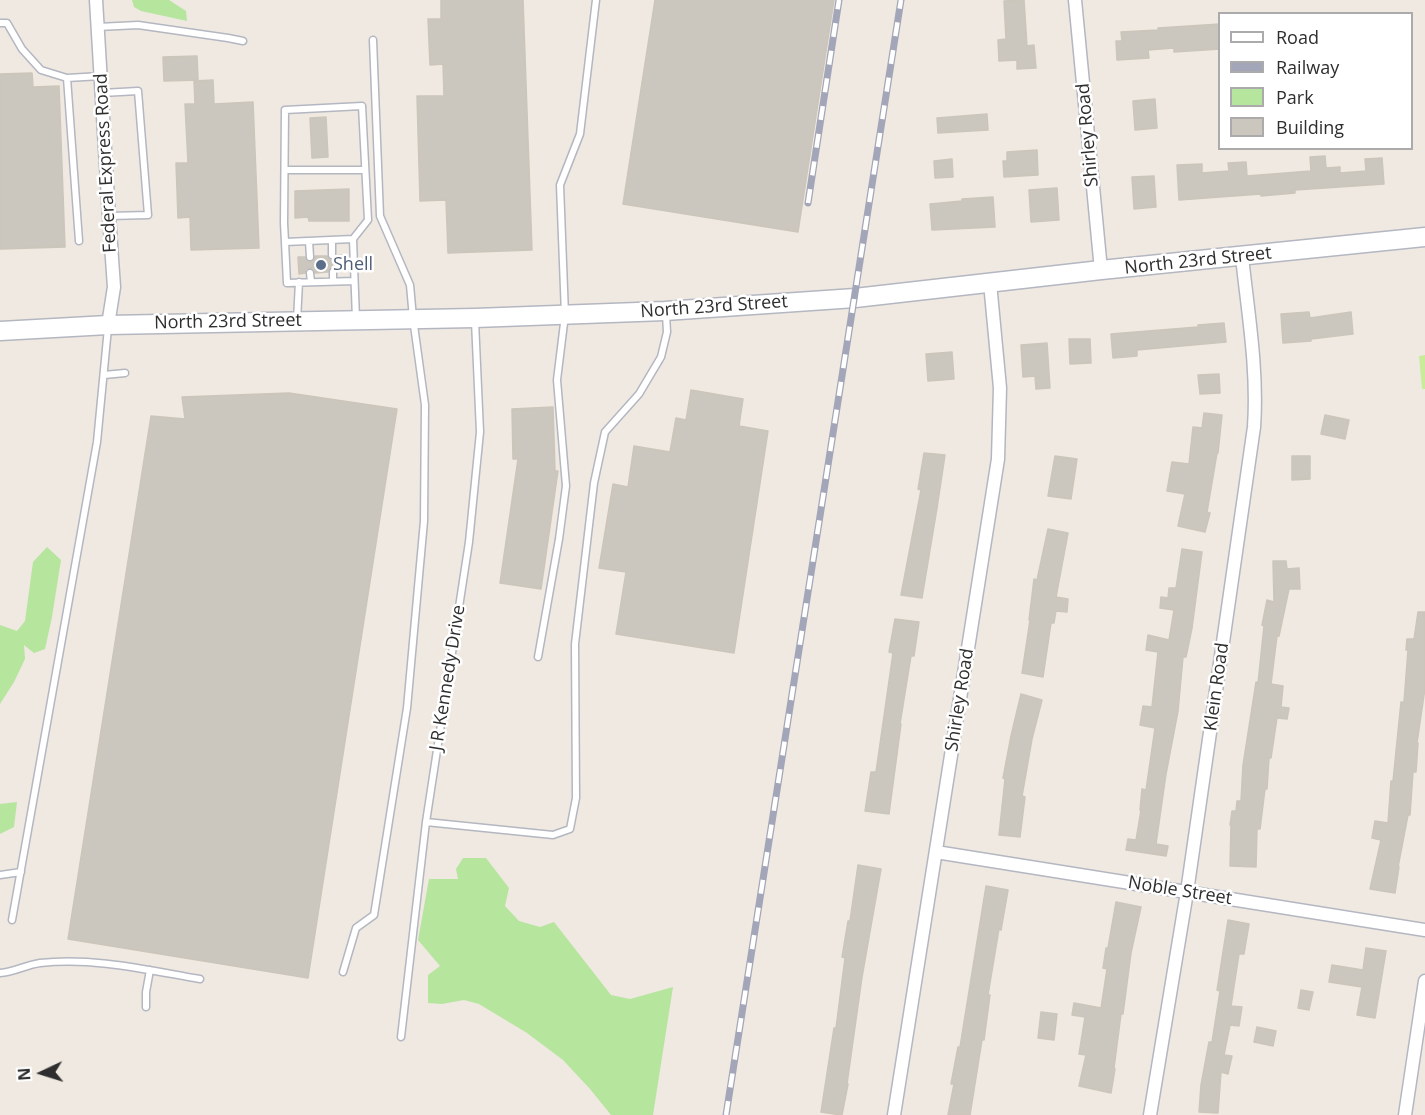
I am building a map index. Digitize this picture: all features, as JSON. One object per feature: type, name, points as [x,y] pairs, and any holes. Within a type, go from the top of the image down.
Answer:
[{"type":"main road","name":"North 23rd Street","points":[[0,332],[108,325],[475,318],[666,311],[855,298],[1425,237]]},
{"type":"street","name":"Federal Express Road","points":[[96,0],[114,287],[108,325]]},
{"type":"street","name":"Shirley Road","points":[[1076,0],[1101,270]]},
{"type":"street","name":"Klein Road","points":[[1150,1115],[1187,892],[1254,427],[1255,372],[1242,256]]},
{"type":"street","name":"Shirley Road","points":[[894,1115],[998,459],[1000,388],[990,283]]},
{"type":"street","name":"Noble Street","points":[[936,852],[1425,930]]},
{"type":"street","points":[[1405,1115],[1425,981]]},
{"type":"lane","points":[[538,657],[566,486],[557,380],[565,315],[560,185],[580,134],[596,0]]},
{"type":"lane","points":[[0,23],[7,23],[22,50],[41,70],[66,78],[101,76]]},
{"type":"lane","points":[[98,27],[138,25],[243,41]]},
{"type":"lane","points":[[343,972],[356,928],[374,915],[407,708],[424,521],[424,405],[410,285],[380,216],[373,40]]},
{"type":"lane","points":[[66,78],[79,241]]},
{"type":"lane","points":[[102,93],[138,91],[148,215],[108,216]]},
{"type":"lane","points":[[354,281],[287,283],[284,223],[285,110],[362,106],[368,220],[353,239],[356,320]]},
{"type":"lane","points":[[285,170],[365,170]]},
{"type":"lane","points":[[285,242],[353,239]]},
{"type":"lane","points":[[332,240],[332,255]]},
{"type":"lane","points":[[309,241],[310,257]]},
{"type":"lane","points":[[333,272],[333,281]]},
{"type":"lane","points":[[310,273],[311,282]]},
{"type":"lane","points":[[297,320],[298,282]]},
{"type":"lane","points":[[426,822],[553,835],[570,829],[576,798],[575,644],[594,483],[605,432],[639,394],[661,357],[667,332],[666,311]]},
{"type":"lane","name":"J R Kennedy Drive","points":[[401,1037],[426,822],[469,542],[477,465],[480,432],[475,318]]},
{"type":"lane","points":[[12,920],[98,442],[108,325]]},
{"type":"lane","points":[[104,375],[125,373]]},
{"type":"lane","points":[[0,875],[21,872]]},
{"type":"lane","points":[[0,973],[38,963],[80,961],[200,978]]},
{"type":"lane","points":[[146,1007],[150,970]]},
{"type":"green space","points":[[132,0],[169,0],[186,11],[187,21],[141,11],[134,7]]},
{"type":"green space","points":[[1425,355],[1425,389],[1422,389],[1419,356]]},
{"type":"green space","points":[[47,547],[61,560],[45,649],[34,653],[24,645],[25,659],[0,704],[0,625],[17,631],[25,621],[33,562]]},
{"type":"green space","points":[[17,802],[14,827],[0,834],[0,804]]},
{"type":"green space","points":[[463,858],[486,858],[509,888],[505,906],[519,921],[540,927],[554,922],[611,995],[630,999],[673,987],[653,1115],[611,1115],[563,1060],[527,1033],[479,1004],[464,1000],[442,1004],[428,1003],[428,975],[440,966],[418,940],[429,879],[458,879],[456,869]]},
{"type":"building","points":[[441,0],[523,0],[532,250],[448,253],[446,200],[420,201],[417,96],[444,96],[443,64],[430,65],[428,19],[441,19]]},
{"type":"building","points":[[655,0],[834,0],[798,232],[623,204]]},
{"type":"building","points":[[1024,0],[1027,46],[1034,45],[1036,68],[1017,69],[1017,60],[999,61],[998,40],[1006,39],[1004,1]]},
{"type":"building","points":[[1218,24],[1218,49],[1174,52],[1174,48],[1148,50],[1149,58],[1117,60],[1116,41],[1122,41],[1121,32],[1158,30],[1158,28]]},
{"type":"building","points":[[197,56],[198,80],[164,81],[163,57]]},
{"type":"building","points":[[32,73],[33,87],[59,86],[65,247],[0,249],[0,74]]},
{"type":"building","points":[[213,80],[214,104],[253,102],[259,248],[191,250],[190,217],[178,218],[176,163],[188,163],[185,104],[195,104],[194,81]]},
{"type":"building","points":[[1155,99],[1157,128],[1135,130],[1133,101]]},
{"type":"building","points":[[987,114],[988,130],[938,133],[937,118]]},
{"type":"building","points":[[326,117],[328,157],[312,158],[310,118]]},
{"type":"building","points":[[1037,150],[1038,175],[1004,177],[1003,161],[1007,161],[1007,152]]},
{"type":"building","points":[[1325,156],[1326,168],[1340,167],[1340,173],[1366,171],[1365,159],[1382,158],[1384,184],[1295,190],[1295,193],[1261,196],[1261,194],[1179,200],[1177,165],[1202,164],[1202,173],[1229,171],[1228,163],[1246,162],[1247,176],[1311,171],[1310,157]]},
{"type":"building","points":[[952,159],[953,177],[935,178],[934,161]]},
{"type":"building","points":[[1154,176],[1156,207],[1134,209],[1132,177]]},
{"type":"building","points":[[1057,188],[1059,220],[1031,222],[1029,190]]},
{"type":"building","points":[[349,189],[349,221],[309,221],[308,217],[295,218],[295,191]]},
{"type":"building","points":[[993,197],[995,227],[932,230],[930,204]]},
{"type":"building","points":[[337,255],[344,255],[345,271],[338,271],[332,267],[328,272],[315,273],[314,269],[310,268],[306,269],[305,273],[299,274],[298,257],[305,257],[310,262],[315,256],[327,256],[333,260]]},
{"type":"building","points":[[1309,312],[1310,318],[1351,312],[1353,334],[1283,343],[1281,314]]},
{"type":"building","points":[[1224,323],[1226,342],[1137,350],[1137,356],[1113,358],[1111,334]]},
{"type":"building","points":[[1069,339],[1090,339],[1091,363],[1070,364]]},
{"type":"building","points":[[1047,343],[1050,388],[1036,389],[1035,376],[1023,377],[1021,345]]},
{"type":"building","points":[[952,352],[954,379],[928,381],[926,354]]},
{"type":"building","points":[[1219,374],[1220,393],[1200,394],[1198,375]]},
{"type":"building","points":[[691,390],[743,399],[739,426],[768,431],[734,653],[616,634],[626,572],[599,568],[613,484],[628,487],[634,446],[670,452],[676,418],[686,420]]},
{"type":"building","points":[[289,393],[397,409],[308,978],[68,939],[151,416],[185,419],[182,397]]},
{"type":"building","points":[[553,407],[555,471],[558,471],[541,589],[500,583],[518,459],[513,459],[512,409]]},
{"type":"building","points":[[1204,413],[1222,415],[1218,453],[1207,512],[1210,513],[1205,532],[1178,526],[1185,494],[1167,491],[1172,462],[1189,464],[1193,427],[1202,428]]},
{"type":"building","points":[[1325,415],[1349,420],[1345,439],[1321,434]]},
{"type":"building","points":[[924,453],[945,455],[922,598],[901,595],[921,490],[918,489]]},
{"type":"building","points":[[1055,456],[1077,459],[1071,499],[1048,496]]},
{"type":"building","points":[[1292,456],[1310,456],[1310,479],[1292,480]]},
{"type":"building","points":[[1048,529],[1068,533],[1056,597],[1068,599],[1067,612],[1056,611],[1054,623],[1051,623],[1043,677],[1022,673],[1034,579],[1037,580]]},
{"type":"building","points":[[1182,549],[1202,552],[1192,628],[1186,657],[1183,657],[1178,711],[1156,844],[1168,846],[1166,856],[1126,850],[1128,839],[1136,840],[1142,789],[1146,790],[1155,728],[1140,725],[1143,706],[1152,707],[1158,652],[1146,650],[1148,635],[1169,640],[1174,610],[1160,608],[1161,597],[1168,598],[1169,588],[1176,588]]},
{"type":"building","points":[[1273,561],[1286,561],[1287,569],[1299,568],[1300,589],[1289,589],[1279,636],[1277,636],[1271,684],[1283,686],[1281,707],[1289,708],[1287,719],[1277,718],[1271,758],[1269,758],[1267,789],[1265,789],[1260,829],[1257,829],[1256,867],[1230,866],[1230,825],[1232,811],[1236,811],[1237,801],[1241,801],[1243,765],[1256,682],[1258,683],[1264,626],[1262,625],[1267,600],[1274,602]]},
{"type":"building","points":[[1418,612],[1425,612],[1425,688],[1417,743],[1416,772],[1413,772],[1410,815],[1408,815],[1398,867],[1395,893],[1370,889],[1381,840],[1372,838],[1375,821],[1388,823],[1401,702],[1404,702],[1407,639],[1414,639]]},
{"type":"building","points":[[895,619],[919,622],[900,724],[889,814],[865,811],[871,772],[876,772],[893,653],[889,652]]},
{"type":"building","points":[[1021,694],[1042,700],[1032,739],[1022,796],[1025,797],[1020,837],[999,835],[1005,779],[1003,778]]},
{"type":"building","points":[[858,865],[881,869],[862,977],[848,1084],[841,1115],[821,1112],[834,1028],[836,1028],[845,958],[842,957]]},
{"type":"building","points":[[986,886],[1008,890],[988,995],[990,995],[984,1040],[982,1040],[970,1115],[948,1115],[954,1084],[951,1084],[958,1047],[960,1047]]},
{"type":"building","points":[[1116,902],[1141,907],[1131,953],[1123,1014],[1121,1014],[1111,1093],[1079,1086],[1086,1055],[1079,1054],[1085,1017],[1072,1015],[1074,1003],[1101,1008],[1107,969],[1103,968]]},
{"type":"building","points":[[1228,920],[1249,924],[1244,954],[1239,954],[1231,1006],[1242,1007],[1239,1026],[1230,1025],[1224,1055],[1232,1056],[1228,1074],[1221,1072],[1218,1113],[1199,1112],[1201,1085],[1209,1042],[1212,1042],[1220,991],[1217,990]]},
{"type":"building","points":[[1366,948],[1386,951],[1375,1018],[1357,1015],[1362,987],[1329,982],[1332,965],[1363,970]]},
{"type":"building","points":[[1301,990],[1313,992],[1309,1010],[1298,1008]]},
{"type":"building","points":[[1041,1012],[1057,1014],[1054,1040],[1038,1038]]},
{"type":"building","points":[[1257,1027],[1276,1031],[1273,1046],[1254,1042]]},
{"type":"railway","points":[[808,203],[839,0]]},
{"type":"railway","points":[[726,1115],[901,0]]},
{"type":"place","name":"Shell","points":[[321,265]]}]
